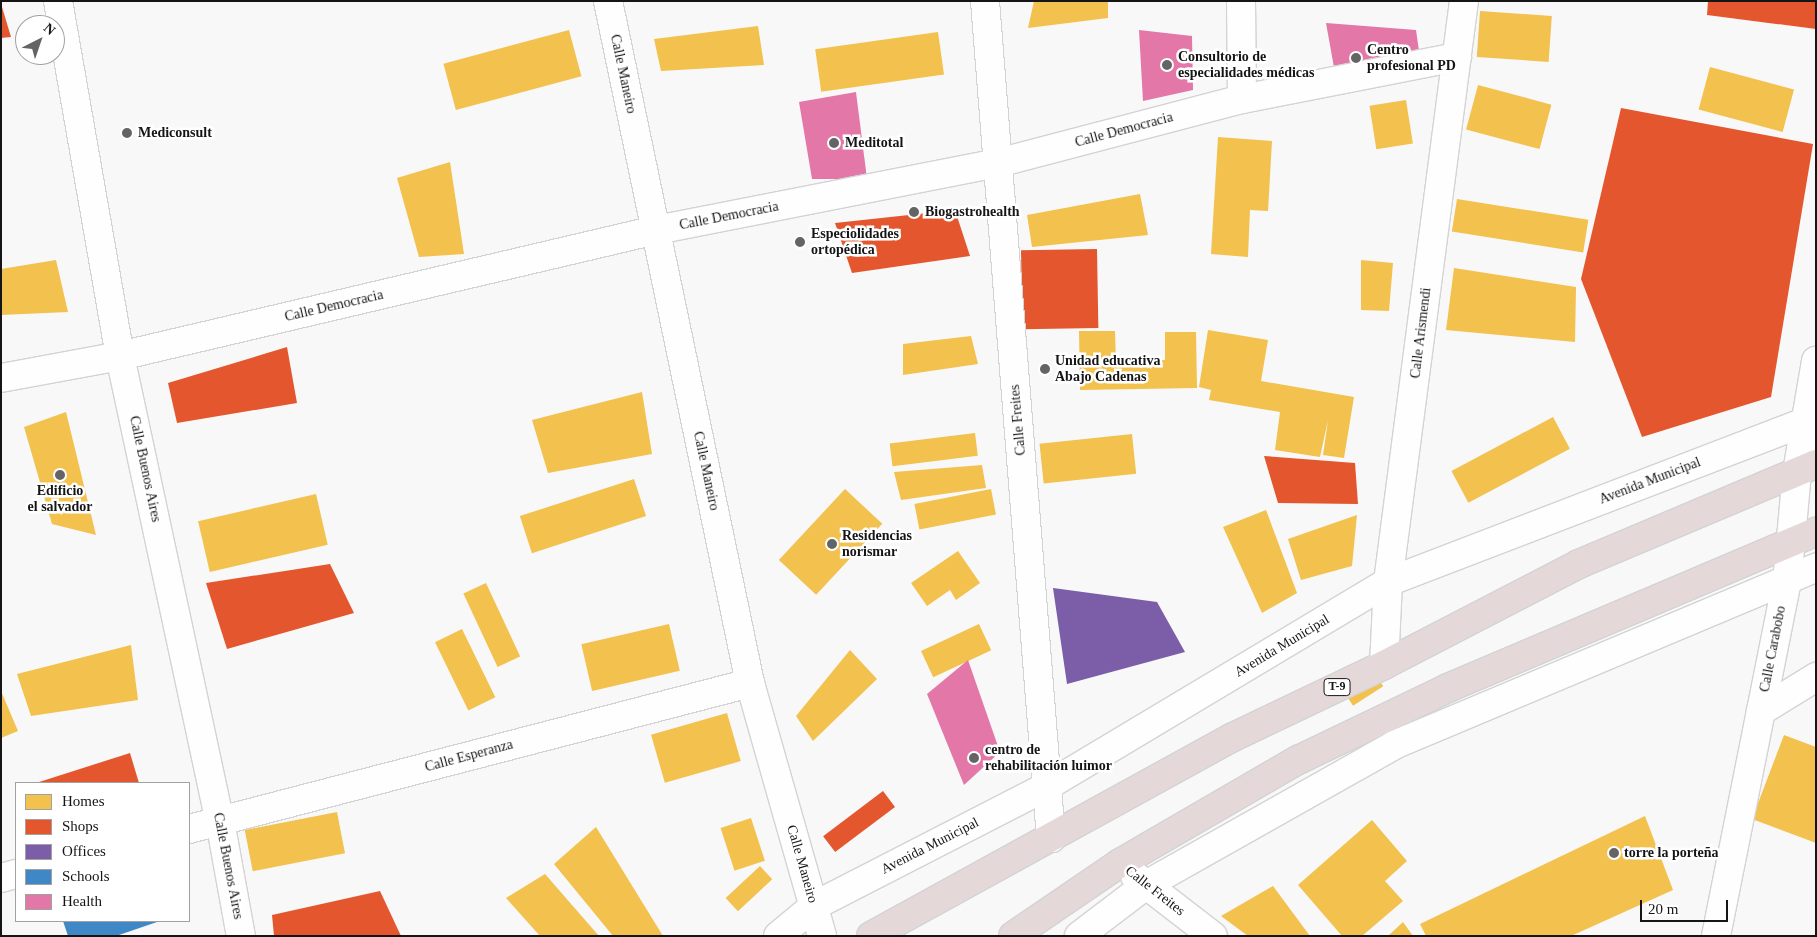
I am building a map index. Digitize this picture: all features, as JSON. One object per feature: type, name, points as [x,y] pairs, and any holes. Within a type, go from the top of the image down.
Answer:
[{"type":"highway","name":"T-9","points":[[871,936],[1233,737],[1384,665],[1579,564],[1806,468]]},
{"type":"highway","points":[[1013,936],[1120,863],[1298,760],[1448,688],[1804,537]]},
{"type":"street","name":"Calle Buenos Aires","points":[[58,1],[120,356],[220,821],[241,936]]},
{"type":"street","name":"Calle Maneiro","points":[[608,1],[750,683],[822,936]]},
{"type":"street","name":"Calle Freites","points":[[985,1],[1051,838]]},
{"type":"street","points":[[1241,1],[1242,100]]},
{"type":"street","name":"Calle Arismendi","points":[[1384,665],[1388,582],[1464,1]]},
{"type":"street","name":"Calle Democracia","points":[[1,378],[120,356],[656,230],[998,163],[1242,100],[1457,57]]},
{"type":"street","name":"Calle Carabobo","points":[[1716,936],[1787,582],[1804,537],[1806,468],[1816,361]]},
{"type":"street","name":"Avenida Municipal","points":[[778,936],[814,906],[1047,786],[1388,582],[1810,420]]},
{"type":"street","points":[[1079,936],[1146,885],[1394,745],[1787,582],[1816,568]]},
{"type":"street","points":[[1761,711],[1816,676]]},
{"type":"street","name":"Calle Esperanza","points":[[190,829],[750,683]]},
{"type":"street","name":"Calle Freites","points":[[1120,863],[1213,936]]},
{"type":"street","points":[[1,878],[15,874]]},
{"type":"building: Homes","points":[[1034,1],[1108,1],[1108,18],[1028,28]]},
{"type":"building: Homes","points":[[1480,11],[1552,16],[1549,62],[1477,57]]},
{"type":"building: Homes","points":[[758,26],[764,65],[661,71],[654,39]]},
{"type":"building: Homes","points":[[569,30],[581,76],[456,110],[443,64]]},
{"type":"building: Homes","points":[[938,32],[944,75],[821,92],[815,49]]},
{"type":"building: Homes","points":[[1710,67],[1794,90],[1783,132],[1699,110]]},
{"type":"building: Homes","points":[[1478,85],[1551,105],[1540,149],[1466,129]]},
{"type":"building: Homes","points":[[1406,100],[1413,143],[1376,149],[1369,106]]},
{"type":"building: Homes","points":[[1218,137],[1272,141],[1268,211],[1250,210],[1248,257],[1211,254]]},
{"type":"building: Homes","points":[[450,162],[464,254],[419,257],[397,178]]},
{"type":"building: Homes","points":[[1140,194],[1148,235],[1032,247],[1027,215]]},
{"type":"building: Homes","points":[[1457,199],[1588,220],[1583,252],[1452,232]]},
{"type":"building: Homes","points":[[56,260],[68,312],[1,315],[1,269]]},
{"type":"building: Homes","points":[[1361,260],[1393,263],[1389,311],[1361,310]]},
{"type":"building: Homes","points":[[1454,268],[1576,287],[1575,342],[1446,330]]},
{"type":"building: Homes","points":[[1208,330],[1268,340],[1261,381],[1354,397],[1344,458],[1323,455],[1328,420],[1320,457],[1275,450],[1280,412],[1209,400],[1211,390],[1199,387]]},
{"type":"building: Homes","points":[[1079,331],[1115,331],[1116,361],[1165,360],[1165,332],[1196,332],[1197,388],[1080,390]]},
{"type":"building: Homes","points":[[971,336],[978,364],[903,375],[903,344]]},
{"type":"building: Homes","points":[[642,392],[652,454],[548,473],[532,420]]},
{"type":"building: Homes","name":"Edificio el salvador","points":[[66,412],[96,535],[52,524],[24,427]]},
{"type":"building: Homes","points":[[1553,417],[1570,449],[1468,503],[1451,471]]},
{"type":"building: Homes","points":[[975,433],[978,456],[892,466],[890,443]]},
{"type":"building: Homes","points":[[1132,434],[1136,474],[1044,484],[1040,444]]},
{"type":"building: Homes","points":[[982,465],[986,488],[901,500],[894,472]]},
{"type":"building: Homes","points":[[634,479],[646,516],[532,553],[520,516]]},
{"type":"building: Homes","name":"Residencias norismar","points":[[845,489],[882,524],[816,595],[779,560]]},
{"type":"building: Homes","points":[[991,489],[996,515],[919,529],[914,504]]},
{"type":"building: Homes","points":[[316,494],[328,545],[210,572],[198,521]]},
{"type":"building: Homes","points":[[1266,510],[1297,593],[1262,613],[1223,527]]},
{"type":"building: Homes","points":[[1357,515],[1352,566],[1301,580],[1288,539]]},
{"type":"building: Homes","points":[[958,551],[980,583],[956,600],[950,590],[927,606],[911,583]]},
{"type":"building: Homes","points":[[486,583],[520,656],[498,667],[463,594]]},
{"type":"building: Homes","points":[[669,624],[680,671],[592,691],[581,644]]},
{"type":"building: Homes","points":[[979,624],[991,650],[933,677],[921,651]]},
{"type":"building: Homes","points":[[462,629],[495,697],[468,710],[435,642]]},
{"type":"building: Homes","points":[[131,645],[138,700],[31,716],[17,674]]},
{"type":"building: Homes","points":[[850,650],[877,679],[813,741],[796,716]]},
{"type":"building: Homes","points":[[1374,672],[1383,686],[1353,706],[1344,692]]},
{"type":"building: Homes","points":[[1,691],[18,731],[1,738]]},
{"type":"building: Homes","points":[[727,713],[741,761],[665,783],[651,735]]},
{"type":"building: Homes","points":[[1784,735],[1816,747],[1816,843],[1752,819]]},
{"type":"building: Homes","points":[[337,812],[345,853],[253,871],[245,830]]},
{"type":"building: Homes","name":"torre la porteña","points":[[1645,816],[1673,890],[1571,936],[1426,936],[1420,924]]},
{"type":"building: Homes","points":[[751,818],[765,861],[734,871],[721,828]]},
{"type":"building: Homes","points":[[1372,820],[1407,861],[1385,881],[1403,901],[1362,936],[1342,936],[1298,885]]},
{"type":"building: Homes","points":[[596,827],[663,936],[613,936],[554,864]]},
{"type":"building: Homes","points":[[760,866],[772,879],[738,911],[726,898]]},
{"type":"building: Homes","points":[[545,874],[599,936],[540,936],[506,898]]},
{"type":"building: Homes","points":[[1273,886],[1310,936],[1248,936],[1221,916]]},
{"type":"building: Homes","points":[[1403,922],[1413,936],[1388,936]]},
{"type":"building: Shops","points":[[1708,1],[1816,1],[1816,29],[1707,15]]},
{"type":"building: Shops","points":[[2,7],[11,37],[1,38]]},
{"type":"building: Shops","points":[[1621,108],[1813,144],[1771,397],[1642,437],[1581,279]]},
{"type":"building: Shops","points":[[955,210],[970,256],[852,273],[835,223]]},
{"type":"building: Shops","points":[[1097,249],[1098,328],[1022,329],[1021,250]]},
{"type":"building: Shops","points":[[287,347],[297,403],[177,423],[168,383]]},
{"type":"building: Shops","points":[[1264,456],[1355,463],[1358,504],[1278,503]]},
{"type":"building: Shops","points":[[330,564],[354,613],[227,649],[206,583]]},
{"type":"building: Shops","points":[[130,753],[139,782],[39,782]]},
{"type":"building: Shops","points":[[883,791],[895,807],[835,852],[823,836]]},
{"type":"building: Shops","points":[[380,891],[401,936],[274,936],[272,915]]},
{"type":"building: Offices","points":[[1053,588],[1157,602],[1185,652],[1067,684]]},
{"type":"building: Schools","points":[[63,922],[157,922],[116,936],[68,936]]},
{"type":"building: Health","points":[[1326,23],[1416,30],[1420,58],[1335,73]]},
{"type":"building: Health","points":[[1139,30],[1192,36],[1193,90],[1143,101]]},
{"type":"building: Health","points":[[856,92],[867,179],[812,179],[799,102]]},
{"type":"building: Health","points":[[968,660],[1000,752],[964,785],[927,694]]},
{"type":"place","name":"Centro profesional PD","points":[[1356,58]]},
{"type":"place","name":"Consultorio de especialidades médicas","points":[[1167,65]]},
{"type":"place","name":"Mediconsult","points":[[127,133]]},
{"type":"place","name":"Meditotal","points":[[834,143]]},
{"type":"place","name":"Biogastrohealth","points":[[914,212]]},
{"type":"place","name":"Especiolidades ortopédica","points":[[800,242]]},
{"type":"place","name":"Unidad educativa Abajo Cadenas","points":[[1045,369]]},
{"type":"place","name":"Edificio el salvador","points":[[60,475]]},
{"type":"place","name":"Residencias norismar","points":[[832,544]]},
{"type":"place","name":"centro de rehabilitación luimor","points":[[974,758]]},
{"type":"place","name":"torre la porteña","points":[[1614,853]]}]
